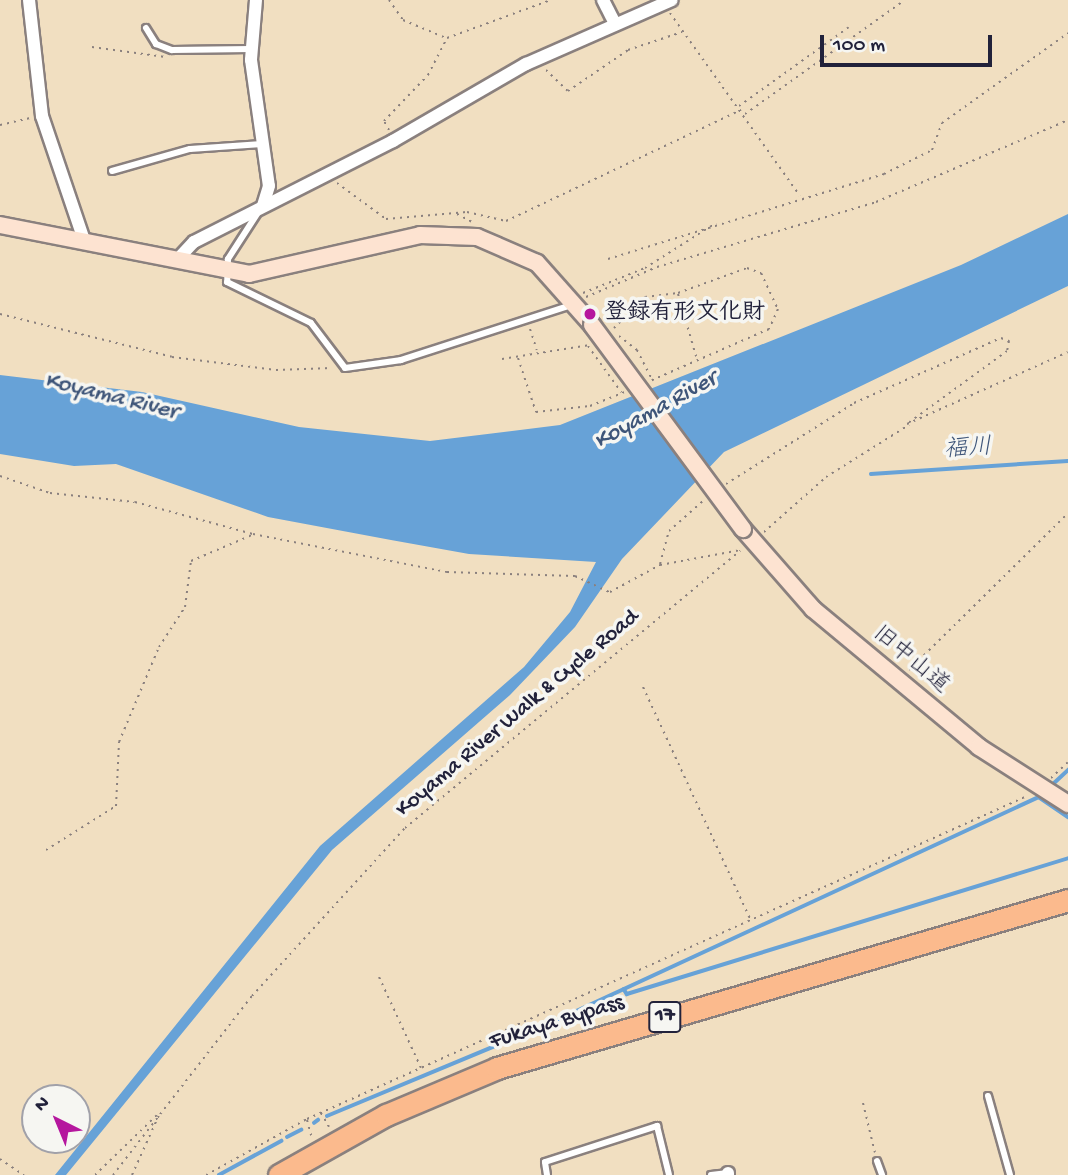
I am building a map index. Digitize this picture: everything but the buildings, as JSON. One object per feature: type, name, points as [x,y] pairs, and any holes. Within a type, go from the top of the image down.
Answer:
[{"type":"highway","name":"Fukaya Bypass","points":[[279,1175],[335,1136],[507,1065],[1068,900]]},
{"type":"highway","name":"17","points":[[295,1175],[335,1136]]},
{"type":"street","points":[[29,0],[43,116],[84,240]]},
{"type":"street","points":[[256,0],[251,49],[269,186],[263,206]]},
{"type":"street","points":[[603,0],[615,24]]},
{"type":"street","points":[[176,261],[194,242],[393,141],[540,57],[668,3]]},
{"type":"street","name":"旧中山道","points":[[0,225],[223,270],[272,271],[447,233],[516,250],[573,300],[743,529],[813,609],[1039,788],[1068,804]]},
{"type":"lane","points":[[146,28],[156,44],[172,50],[251,49]]},
{"type":"lane","points":[[112,171],[190,149],[262,144]]},
{"type":"lane","points":[[263,206],[223,270],[236,289],[311,323],[345,368],[401,360],[573,300]]},
{"type":"lane","points":[[988,1096],[1010,1175]]},
{"type":"lane","points":[[547,1175],[545,1162],[657,1126],[669,1175]]},
{"type":"lane","points":[[877,1161],[882,1175]]},
{"type":"lane","points":[[710,1175],[728,1174]]},
{"type":"path","points":[[389,0],[403,20],[447,38],[551,0]]},
{"type":"path","points":[[744,115],[905,0]]},
{"type":"path","points":[[668,3],[683,31],[800,196]]},
{"type":"path","points":[[738,106],[849,27]]},
{"type":"path","points":[[540,57],[568,92],[628,50],[683,31]]},
{"type":"path","points":[[608,259],[800,196],[884,174],[932,150],[942,123],[1068,33]]},
{"type":"path","points":[[393,141],[384,121],[428,75],[447,38]]},
{"type":"path","points":[[92,47],[164,59],[172,50]]},
{"type":"path","points":[[331,173],[348,195],[386,219],[467,212],[502,222],[741,110]]},
{"type":"path","points":[[0,125],[43,116]]},
{"type":"path","points":[[573,300],[657,267],[876,202],[1068,120]]},
{"type":"path","points":[[573,300],[645,268],[717,222]]},
{"type":"path","points":[[609,335],[636,301],[678,293],[728,272],[755,269],[778,309],[769,329],[696,357],[644,383]]},
{"type":"path","points":[[678,293],[696,357]]},
{"type":"path","points":[[0,314],[172,357],[276,370],[345,368]]},
{"type":"path","points":[[612,332],[637,349],[652,380]]},
{"type":"path","points":[[532,335],[537,351]]},
{"type":"path","points":[[716,491],[786,441],[854,403],[1001,338],[1009,341],[1007,351],[909,425],[826,477],[761,534]]},
{"type":"path","points":[[502,359],[517,358],[537,351],[596,344]]},
{"type":"path","points":[[588,346],[622,393]]},
{"type":"path","points":[[909,425],[1068,352]]},
{"type":"path","points":[[517,358],[536,412],[590,406],[633,388]]},
{"type":"path","points":[[0,476],[50,493],[135,502],[253,534],[447,572],[585,577],[605,590],[660,565],[669,531],[705,499]]},
{"type":"path","points":[[909,672],[912,660],[1068,513]]},
{"type":"path","points":[[46,850],[116,806],[119,742],[159,647],[185,607],[195,555],[253,534]]},
{"type":"path","name":"Koyama River Walk & Cycle Road","points":[[159,1114],[324,913],[450,788],[741,550],[660,565]]},
{"type":"path","points":[[643,687],[751,921]]},
{"type":"path","points":[[206,1175],[321,1112],[751,921],[1039,788],[1068,762]]},
{"type":"path","points":[[379,977],[421,1068]]},
{"type":"path","points":[[863,1103],[877,1161]]},
{"type":"path","points":[[321,1112],[335,1136]]},
{"type":"path","points":[[95,1175],[159,1114]]},
{"type":"path","points":[[113,1175],[159,1114]]},
{"type":"path","points":[[132,1175],[159,1127],[159,1114]]},
{"type":"path","points":[[307,1119],[311,1135]]},
{"type":"path","points":[[0,1159],[24,1175]]},
{"type":"water","name":"Koyama River","points":[[1068,214],[1068,286],[724,452],[622,559],[575,627],[510,695],[332,850],[91,1144],[91,1130],[320,846],[524,667],[570,612],[596,562],[469,554],[391,540],[268,517],[116,464],[74,466],[0,454],[0,375],[142,392],[299,427],[430,441],[560,425],[961,265]]},
{"type":"water","points":[[72,1154],[83,1154],[66,1175],[55,1175]]},
{"type":"waterway","name":"福川","points":[[871,474],[1068,461]]},
{"type":"waterway","points":[[1052,785],[1068,770]]},
{"type":"waterway","points":[[327,1116],[555,1021],[1041,796]]},
{"type":"waterway","points":[[1040,798],[1068,817]]},
{"type":"waterway","points":[[624,989],[627,994],[1068,858]]},
{"type":"waterway","points":[[314,1123],[318,1120]]},
{"type":"waterway","points":[[287,1137],[301,1130]]},
{"type":"waterway","points":[[219,1175],[281,1141]]},
{"type":"place","name":"登録有形文化財","points":[[590,314]]}]
